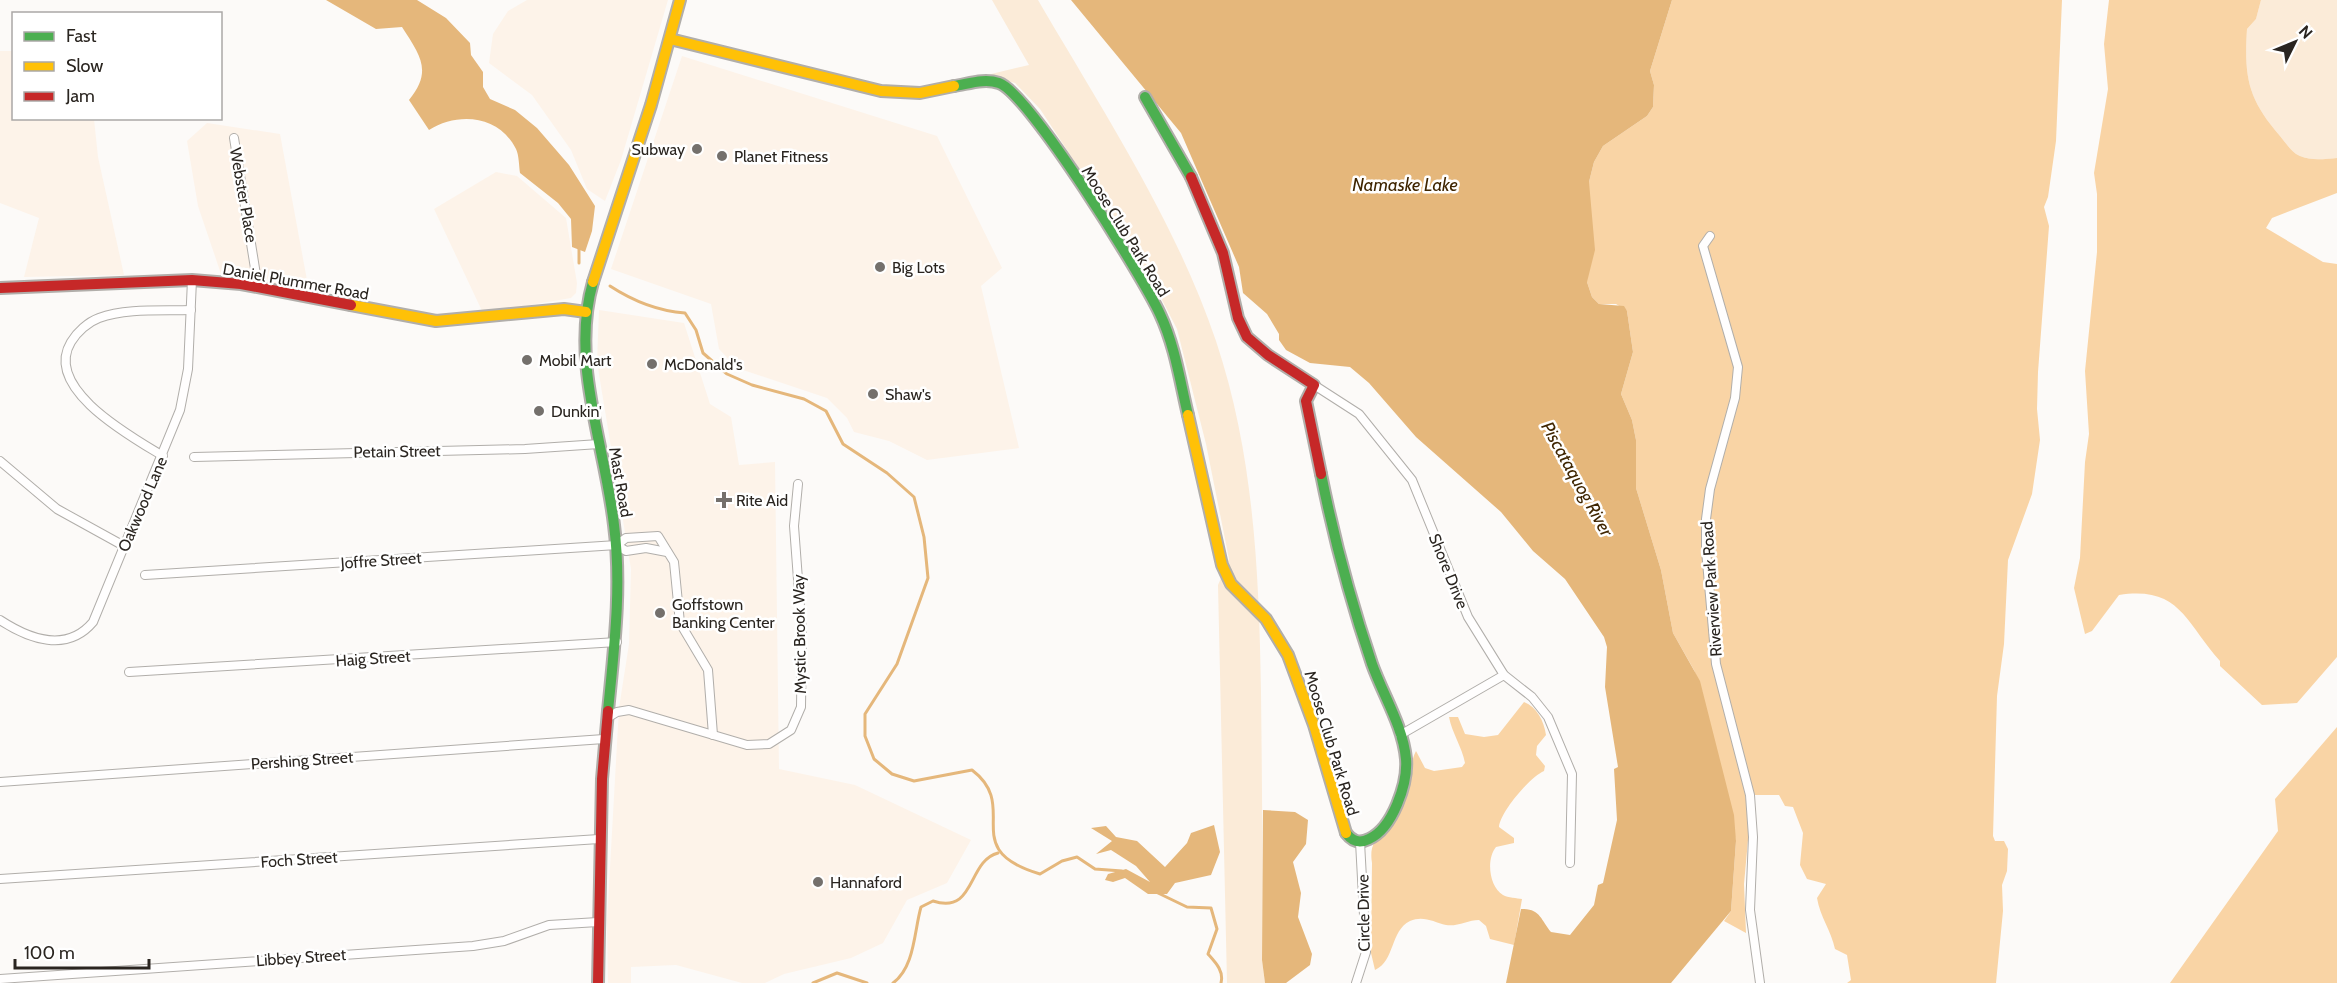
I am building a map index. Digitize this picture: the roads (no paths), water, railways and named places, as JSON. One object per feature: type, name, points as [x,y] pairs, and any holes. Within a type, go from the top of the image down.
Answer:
[{"type":"street","name":"Mast Road","points":[[598,983],[599,839],[604,739],[617,642],[620,591],[617,545],[586,370],[586,312],[592,285],[623,194],[680,0]]},
{"type":"street","name":"Moose Club Park Road","points":[[670,39],[881,91],[920,93],[992,81],[1006,86],[1022,101],[1047,133],[1147,288],[1161,316],[1175,357],[1221,565],[1231,584],[1273,627],[1288,654],[1314,725],[1341,824],[1349,838],[1360,842],[1372,837],[1383,826],[1399,798],[1406,768],[1400,735],[1378,680],[1339,559],[1306,401],[1314,384]]},
{"type":"street","points":[[1145,97],[1169,133],[1217,238],[1247,338],[1314,384]]},
{"type":"street","name":"Webster Place","points":[[234,138],[256,262],[258,287]]},
{"type":"street","name":"Riverview Park Road","points":[[1710,236],[1703,246],[1738,367],[1736,399],[1709,499],[1706,519],[1707,571],[1716,664],[1750,795],[1753,837],[1750,910],[1760,983]]},
{"type":"street","name":"Daniel Plummer Road","points":[[0,288],[192,280],[258,287],[436,321],[469,320],[564,309],[586,312]]},
{"type":"street","name":"Oakwood Lane","points":[[0,620],[36,639],[57,641],[86,630],[98,612],[163,456],[185,390],[190,346],[192,280]]},
{"type":"street","points":[[163,456],[140,442],[76,391],[67,374],[66,353],[75,336],[99,318],[130,313],[191,310]]},
{"type":"street","name":"Shore Drive","points":[[1314,384],[1359,414],[1412,480],[1459,600],[1504,675]]},
{"type":"street","name":"Petain Street","points":[[194,457],[525,449],[599,444]]},
{"type":"street","points":[[0,462],[57,509],[124,546]]},
{"type":"street","name":"Mystic Brook Way","points":[[607,718],[617,712],[629,710],[747,745],[769,744],[785,736],[799,715],[802,633],[794,526],[798,484]]},
{"type":"street","points":[[667,552],[646,548],[626,551],[617,545],[626,538],[658,537],[674,562],[680,623],[687,640],[708,670],[713,735]]},
{"type":"street","name":"Joffre Street","points":[[145,576],[617,545]]},
{"type":"street","name":"Haig Street","points":[[129,672],[617,642]]},
{"type":"street","points":[[1400,735],[1504,675],[1532,697],[1543,709],[1569,765],[1574,784],[1570,863]]},
{"type":"street","name":"Pershing Street","points":[[0,782],[604,739]]},
{"type":"street","name":"Foch Street","points":[[0,879],[599,839]]},
{"type":"street","name":"Circle Drive","points":[[1356,983],[1366,952],[1360,842]]},
{"type":"street","name":"Libbey Street","points":[[0,979],[472,946],[504,941],[549,925],[598,922]]},
{"type":"water","points":[[326,0],[417,0],[446,18],[470,43],[471,55],[483,72],[483,87],[490,99],[515,110],[537,128],[569,165],[595,206],[592,231],[585,252],[572,247],[571,219],[558,203],[520,173],[516,149],[499,129],[489,123],[465,119],[440,124],[429,130],[409,100],[421,80],[422,72],[414,46],[402,27],[376,29]]},
{"type":"water","name":"Namaske Lake","points":[[1071,0],[1672,0],[1650,71],[1654,85],[1653,107],[1647,116],[1603,146],[1594,162],[1589,182],[1595,250],[1587,282],[1592,297],[1599,304],[1624,306],[1627,311],[1633,352],[1621,394],[1632,420],[1636,440],[1636,488],[1661,570],[1673,633],[1700,681],[1734,815],[1736,841],[1731,911],[1671,983],[1506,983],[1521,909],[1532,910],[1536,913],[1551,932],[1570,935],[1594,905],[1598,885],[1603,883],[1617,820],[1614,769],[1618,767],[1605,687],[1607,647],[1604,637],[1565,579],[1533,551],[1501,512],[1416,437],[1369,383],[1350,367],[1310,363],[1286,350],[1267,314],[1243,293],[1239,267],[1181,133]]},
{"type":"water","points":[[1263,810],[1295,812],[1308,820],[1306,844],[1293,862],[1301,893],[1298,917],[1312,954],[1310,965],[1286,983],[1265,983],[1262,960]]},
{"type":"water","points":[[1214,825],[1220,852],[1211,875],[1175,883],[1167,894],[1148,894],[1125,878],[1113,882],[1105,880],[1108,874],[1126,869],[1150,882],[1136,866],[1111,850],[1096,854],[1112,841],[1091,828],[1106,826],[1116,837],[1137,841],[1165,867],[1187,843],[1191,833]]},
{"type":"waterway","points":[[579,248],[579,263]]},
{"type":"waterway","points":[[610,286],[646,304],[685,313],[696,330],[703,353],[727,374],[752,385],[804,399],[826,411],[843,444],[887,473],[914,497],[924,537],[928,578],[897,664],[865,714],[865,736],[874,759],[892,774],[914,781],[972,770],[986,784],[992,799],[995,840],[1001,853],[1015,864],[1040,874],[1062,861],[1077,857],[1095,869],[1122,871]]},
{"type":"waterway","points":[[893,983],[906,968],[910,958],[921,907],[933,901],[947,903],[957,901],[964,894],[981,866],[988,858],[998,853]]},
{"type":"waterway","points":[[1158,893],[1187,907],[1211,908],[1217,929],[1208,954],[1220,971],[1221,983]]},
{"type":"waterway","points":[[813,983],[837,973],[867,983]]},
{"type":"place","name":"Subway","points":[[697,149]]},
{"type":"place","name":"Planet Fitness","points":[[722,156]]},
{"type":"place","name":"Big Lots","points":[[880,267]]},
{"type":"place","name":"Mobil Mart","points":[[527,360]]},
{"type":"place","name":"McDonald's","points":[[652,364]]},
{"type":"place","name":"Shaw's","points":[[873,394]]},
{"type":"place","name":"Dunkin'","points":[[539,411]]},
{"type":"place","name":"Rite Aid","points":[[724,500]]},
{"type":"place","name":"Goffstown Banking Center","points":[[660,613]]},
{"type":"place","name":"Hannaford","points":[[818,882]]},
{"type":"water label","name":"Piscataquog River","points":[[1577,479]]}]
